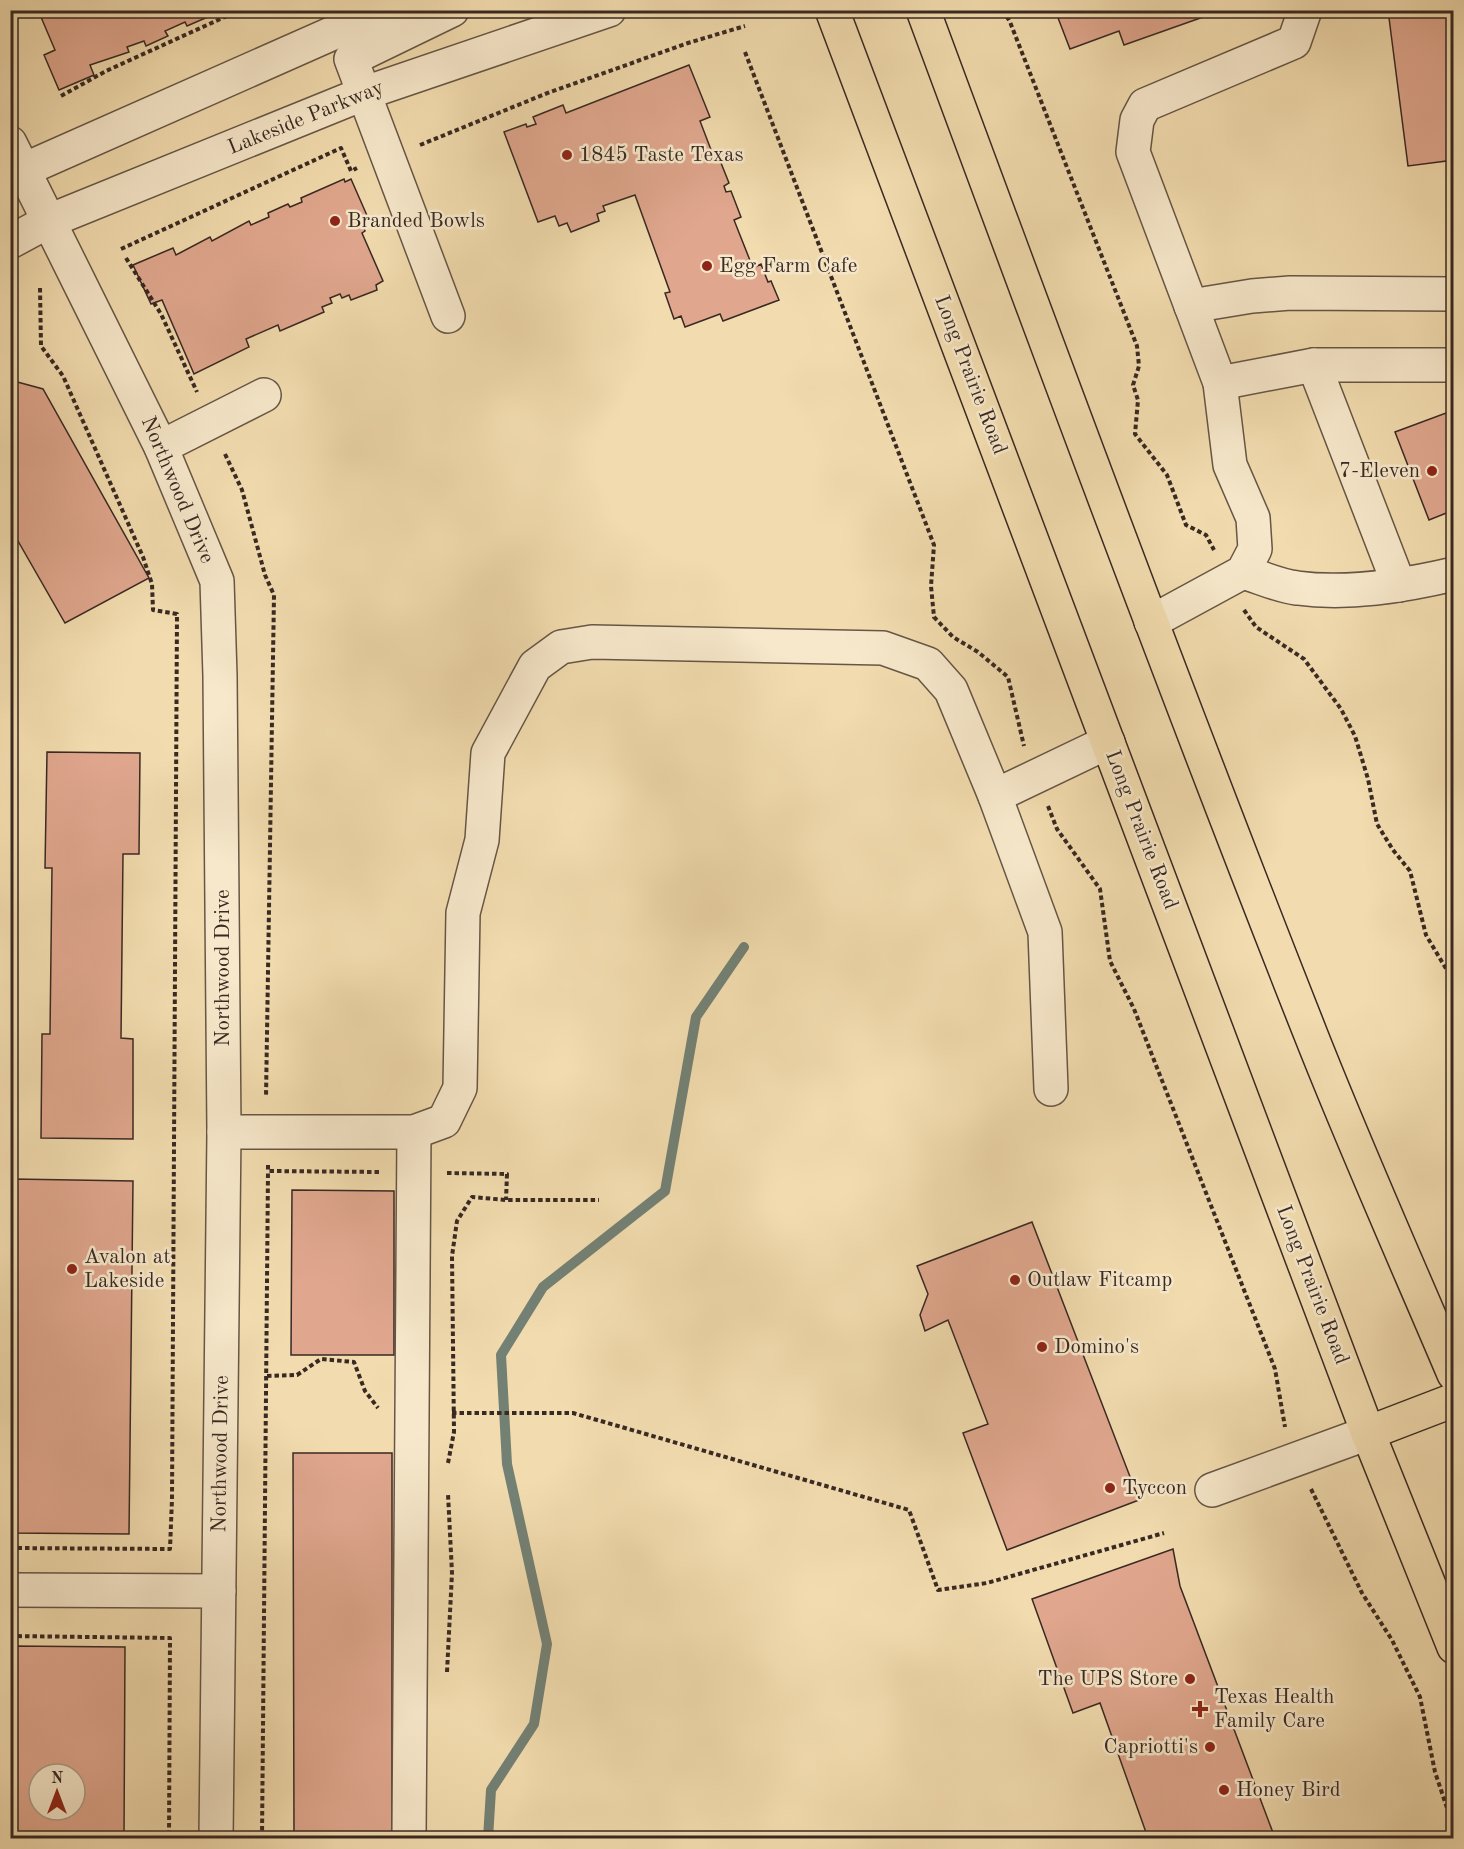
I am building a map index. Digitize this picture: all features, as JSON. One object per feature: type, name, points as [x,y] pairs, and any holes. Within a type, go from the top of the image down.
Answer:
[{"type":"main road","name":"Long Prairie Road","points":[[832,10],[1368,1433],[1454,1647]]},
{"type":"main road","points":[[923,10],[1151,622],[1313,1039],[1454,1374]]},
{"type":"main road","points":[[1368,1433],[1454,1400]]},
{"type":"street","points":[[15,163],[385,10]]},
{"type":"street","points":[[448,316],[351,59],[452,10]]},
{"type":"street","name":"Lakeside Parkway","points":[[10,242],[49,221],[365,93],[609,10]]},
{"type":"street","points":[[1151,622],[1236,576],[1255,549],[1253,518],[1230,465],[1220,383],[1133,152],[1137,120],[1145,105],[1294,42],[1305,10]]},
{"type":"street","name":"Northwood Drive","points":[[15,163],[49,221],[161,447],[217,581],[224,1132],[216,1839]]},
{"type":"street","points":[[1191,306],[1252,296],[1290,293],[1454,294]]},
{"type":"street","points":[[1220,383],[1314,364],[1454,365]]},
{"type":"street","points":[[1314,364],[1399,585]]},
{"type":"street","points":[[161,447],[264,395]]},
{"type":"street","points":[[1236,576],[1295,588],[1337,590],[1399,585],[1454,574]]},
{"type":"street","points":[[224,1132],[414,1132],[444,1121],[460,1088],[463,913],[482,840],[488,753],[535,666],[561,647],[592,642],[883,648],[928,664],[951,690],[995,796],[1045,932],[1051,1089]]},
{"type":"street","points":[[995,796],[1108,742]]},
{"type":"street","points":[[409,1839],[414,1132]]},
{"type":"street","points":[[1212,1490],[1368,1433]]},
{"type":"street","points":[[10,1590],[219,1591]]},
{"type":"path","points":[[61,96],[106,71],[240,10]]},
{"type":"path","points":[[1003,10],[1010,22],[1137,346],[1139,366],[1133,385],[1138,400],[1135,434],[1167,475],[1186,525],[1206,535],[1236,576],[1242,607],[1256,627],[1304,659],[1341,709],[1355,736],[1365,768],[1377,824],[1393,850],[1410,871],[1426,935],[1454,982]]},
{"type":"path","points":[[121,249],[341,148],[351,171],[448,135],[556,90],[688,43],[745,26]]},
{"type":"path","points":[[745,52],[934,544],[931,586],[934,617],[953,638],[978,652],[1008,677],[1021,738],[1058,829],[1101,889],[1110,961],[1134,1009],[1275,1369],[1282,1419],[1298,1459],[1362,1593],[1392,1640],[1420,1697],[1435,1772],[1454,1829]]},
{"type":"path","points":[[126,258],[160,314],[242,489],[265,575],[274,595],[267,1132],[262,1839]]},
{"type":"path","points":[[10,290],[14,280]]},
{"type":"path","points":[[10,1548],[170,1549],[172,1499],[177,614],[153,610],[152,584],[143,557],[63,376],[41,346],[40,288]]},
{"type":"path","points":[[268,1171],[507,1174],[506,1200]]},
{"type":"path","points":[[452,1442],[454,1432],[452,1256],[457,1221],[472,1197],[506,1200],[599,1200]]},
{"type":"path","points":[[267,1376],[297,1375],[321,1359],[354,1362],[365,1391],[378,1408],[400,1415],[412,1415]]},
{"type":"path","points":[[452,1413],[573,1413],[909,1510],[938,1590],[987,1583],[1164,1533]]},
{"type":"path","points":[[10,1636],[170,1638],[169,1839]]},
{"type":"building","points":[[38,10],[215,10],[209,13],[210,16],[187,26],[185,22],[165,31],[168,36],[146,46],[144,41],[127,47],[129,52],[90,65],[94,75],[59,90],[44,55],[55,50]]},
{"type":"building","points":[[1055,10],[1223,10],[1124,45],[1119,31],[1070,49]]},
{"type":"building","points":[[1388,10],[1454,10],[1454,160],[1408,166]]},
{"type":"building","points":[[689,65],[710,117],[700,121],[713,155],[717,153],[729,183],[724,186],[726,192],[731,191],[741,217],[734,220],[753,268],[761,264],[779,300],[723,321],[720,314],[685,327],[681,316],[674,319],[665,293],[670,292],[635,195],[603,206],[605,211],[597,214],[599,221],[571,232],[567,223],[559,226],[555,216],[538,222],[504,132],[526,124],[527,127],[536,124],[533,117],[563,105],[566,113]]},
{"type":"building","points":[[344,179],[345,182],[351,179],[369,220],[362,223],[365,231],[362,233],[383,281],[376,285],[377,290],[351,300],[349,295],[342,298],[340,294],[330,298],[332,303],[322,307],[324,312],[280,331],[278,325],[246,339],[249,347],[194,374],[162,300],[151,304],[133,265],[173,248],[176,255],[210,237],[212,241],[249,221],[251,225],[269,217],[268,213],[288,204],[290,207],[302,202],[301,198]]},
{"type":"building","points":[[10,380],[43,389],[149,578],[65,623],[10,527]]},
{"type":"building","name":"7-Eleven","points":[[1454,410],[1454,510],[1429,520],[1395,432]]},
{"type":"building","points":[[47,752],[140,753],[139,854],[123,854],[121,1038],[133,1039],[133,1139],[41,1138],[42,1034],[50,1034],[52,868],[45,868]]},
{"type":"building","name":"Avalon at Lakeside","points":[[13,1179],[133,1181],[129,1534],[10,1533]]},
{"type":"building","points":[[292,1190],[394,1191],[394,1355],[291,1355]]},
{"type":"building","points":[[1032,1222],[1139,1500],[1007,1550],[963,1433],[988,1424],[948,1320],[925,1331],[920,1315],[928,1294],[917,1266]]},
{"type":"building","points":[[293,1453],[392,1453],[392,1838],[294,1838]]},
{"type":"building","points":[[1173,1549],[1180,1586],[1275,1838],[1148,1838],[1100,1703],[1073,1713],[1032,1599]]},
{"type":"building","points":[[10,1646],[125,1647],[124,1838],[10,1838]]},
{"type":"waterway","points":[[488,1838],[491,1790],[534,1724],[547,1644],[507,1464],[501,1355],[543,1287],[665,1191],[696,1017],[744,947]]},
{"type":"place","name":"1845 Taste Texas","points":[[567,155]]},
{"type":"place","name":"Branded Bowls","points":[[335,221]]},
{"type":"place","name":"Egg Farm Cafe","points":[[707,266]]},
{"type":"place","name":"7-Eleven","points":[[1432,471]]},
{"type":"place","name":"Avalon at Lakeside","points":[[72,1269]]},
{"type":"place","name":"Outlaw Fitcamp","points":[[1015,1280]]},
{"type":"place","name":"Domino's","points":[[1042,1347]]},
{"type":"place","name":"Tyccon","points":[[1110,1488]]},
{"type":"place","name":"The UPS Store","points":[[1190,1679]]},
{"type":"place","name":"Texas Health Family Care","points":[[1200,1709]]},
{"type":"place","name":"Capriotti's","points":[[1210,1747]]},
{"type":"place","name":"Honey Bird","points":[[1224,1790]]}]
